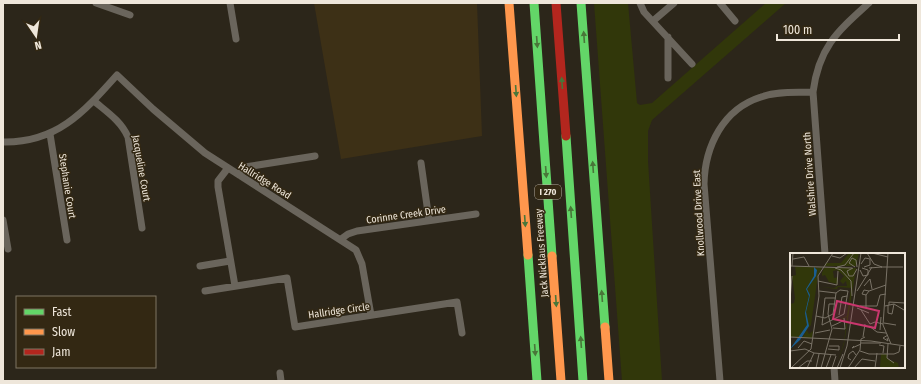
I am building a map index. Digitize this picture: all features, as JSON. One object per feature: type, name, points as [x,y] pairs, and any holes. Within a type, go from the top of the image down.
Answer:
[{"type":"highway","points":[[509,3],[537,381]]},
{"type":"highway","name":"Jack Nicklaus Freeway","points":[[534,3],[561,381]]},
{"type":"highway","name":"I 270","points":[[556,3],[584,381]]},
{"type":"highway","points":[[581,3],[608,381]]},
{"type":"street","points":[[96,3],[130,15]]},
{"type":"street","points":[[230,3],[236,39]]},
{"type":"street","points":[[640,3],[642,8],[653,21],[692,64]]},
{"type":"street","points":[[653,21],[674,3]]},
{"type":"street","points":[[720,3],[735,21]]},
{"type":"street","name":"Walshire Drive North","points":[[826,253],[813,92],[815,74],[830,42],[842,28],[869,3]]},
{"type":"street","points":[[668,37],[668,78]]},
{"type":"street","name":"Hallridge Road","points":[[94,101],[117,75],[177,131],[228,168],[356,250],[360,257],[371,316]]},
{"type":"street","name":"Knollwood Drive East","points":[[720,381],[704,184],[706,159],[709,148],[715,136],[728,118],[751,101],[760,97],[781,93],[813,92]]},
{"type":"street","points":[[3,142],[22,141],[50,134],[65,126],[94,101]]},
{"type":"street","name":"Jacqueline Court","points":[[94,101],[124,128],[128,137],[142,228]]},
{"type":"street","name":"Stephanie Court","points":[[50,134],[67,240]]},
{"type":"street","points":[[239,174],[245,167],[315,156]]},
{"type":"street","points":[[421,162],[429,220]]},
{"type":"street","points":[[228,168],[218,181],[218,187],[235,286]]},
{"type":"street","name":"Corinne Creek Drive","points":[[341,239],[348,234],[357,231],[476,214]]},
{"type":"street","points":[[3,220],[8,249]]},
{"type":"street","points":[[200,266],[230,261]]},
{"type":"street","name":"Hallridge Circle","points":[[205,291],[287,278],[295,327],[457,302],[462,333]]},
{"type":"street","points":[[834,368],[835,381]]},
{"type":"street","points":[[280,373],[281,381]]},
{"type":"shaded area","points":[[314,3],[477,3],[482,136],[341,159]]},
{"type":"green space","points":[[594,3],[628,3],[637,103],[640,105],[652,103],[766,3],[786,3],[652,120],[648,131],[648,161],[662,381],[622,381]]},
{"type":"traffic: fast","points":[[534,3],[552,256]]},
{"type":"traffic: fast","points":[[581,3],[605,327]]},
{"type":"traffic: fast","points":[[566,136],[583,381]]},
{"type":"traffic: fast","points":[[528,255],[537,381]]},
{"type":"traffic: slow","points":[[509,3],[528,255]]},
{"type":"traffic: slow","points":[[552,256],[561,381]]},
{"type":"traffic: slow","points":[[605,327],[609,381]]},
{"type":"traffic: jam","points":[[556,3],[566,136]]}]
